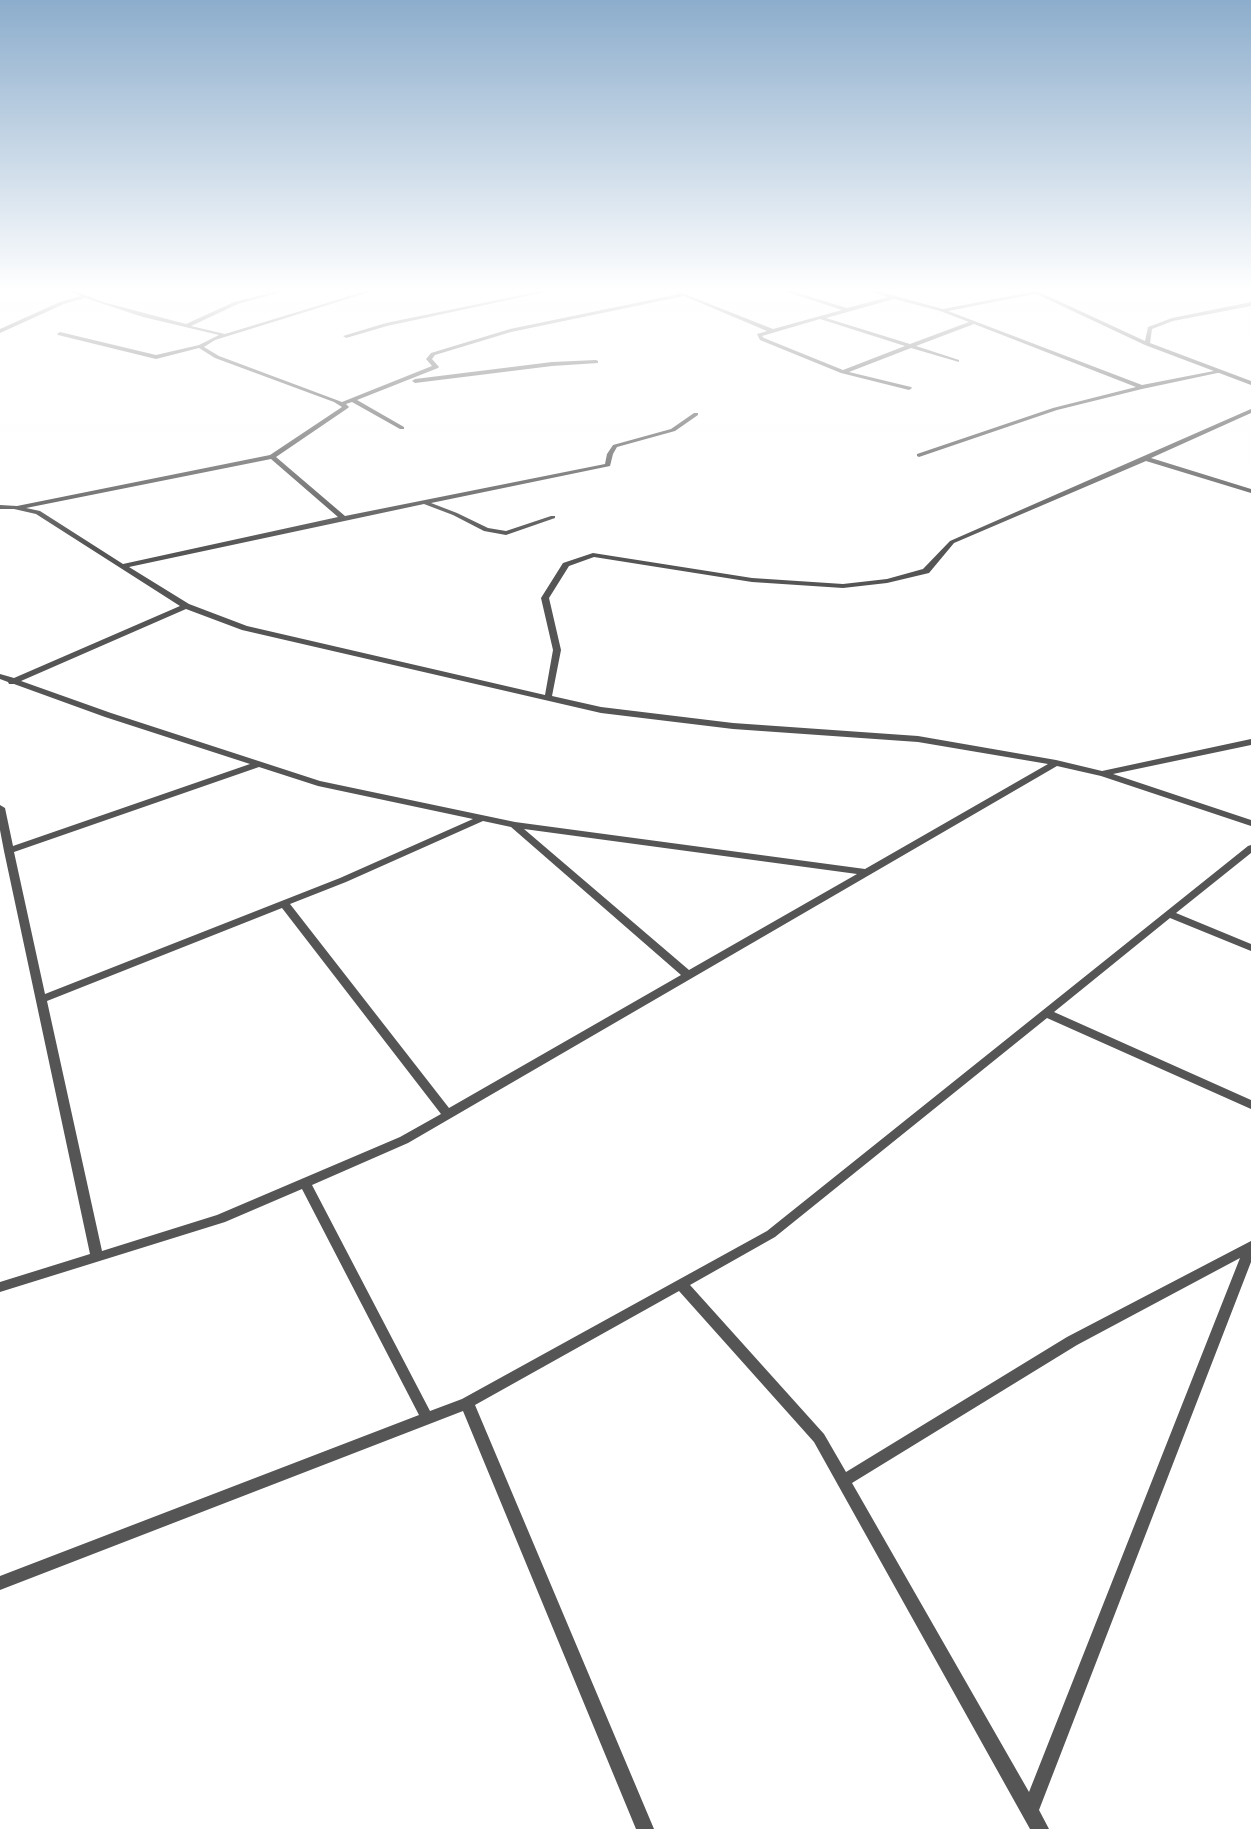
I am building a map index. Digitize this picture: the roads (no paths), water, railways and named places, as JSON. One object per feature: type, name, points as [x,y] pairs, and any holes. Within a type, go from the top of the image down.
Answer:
[{"type":"street","points":[[14,508],[272,457],[346,407],[336,400],[271,376]]},
{"type":"street","points":[[342,404],[414,376]]},
{"type":"street","points":[[399,383],[453,376]]},
{"type":"street","points":[[861,376],[909,388]]},
{"type":"street","points":[[1114,376],[1142,387]]},
{"type":"street","points":[[919,455],[1055,409],[1142,387],[1197,376]]},
{"type":"street","points":[[1232,376],[1251,383]]},
{"type":"street","points":[[353,400],[402,428]]},
{"type":"street","points":[[548,698],[557,650],[545,598],[566,565],[593,555],[752,580],[843,586],[887,581],[926,571],[952,542],[1251,411]]},
{"type":"street","points":[[123,566],[423,501],[608,464],[610,454],[615,446],[673,430],[696,414]]},
{"type":"street","points":[[272,457],[343,518]]},
{"type":"street","points":[[1146,458],[1251,491]]},
{"type":"street","points":[[423,501],[455,514],[486,530],[506,533],[553,517]]},
{"type":"street","points":[[0,507],[38,512],[186,606],[245,628],[601,710],[733,726],[918,739],[1056,763],[1104,774],[1251,823]]},
{"type":"street","points":[[12,682],[186,606]]},
{"type":"street","points":[[0,676],[12,682],[108,715],[318,784],[515,825],[866,872]]},
{"type":"street","points":[[1104,774],[1251,742]]},
{"type":"street","points":[[0,1287],[221,1219],[404,1140],[1056,763]]},
{"type":"street","points":[[9,851],[258,764]]},
{"type":"street","points":[[0,808],[97,1257]]},
{"type":"street","points":[[42,999],[343,880],[482,818]]},
{"type":"street","points":[[515,825],[688,975]]},
{"type":"street","points":[[0,1583],[467,1402],[771,1234],[1251,848]]},
{"type":"street","points":[[284,903],[448,1115]]},
{"type":"street","points":[[1169,914],[1251,948]]},
{"type":"street","points":[[1046,1013],[1251,1105]]},
{"type":"street","points":[[305,1183],[427,1418]]},
{"type":"street","points":[[843,1481],[1072,1341],[1251,1246]]},
{"type":"street","points":[[1030,1811],[1251,1246]]},
{"type":"street","points":[[681,1284],[819,1438],[1040,1829]]},
{"type":"street","points":[[467,1402],[645,1829]]}]
